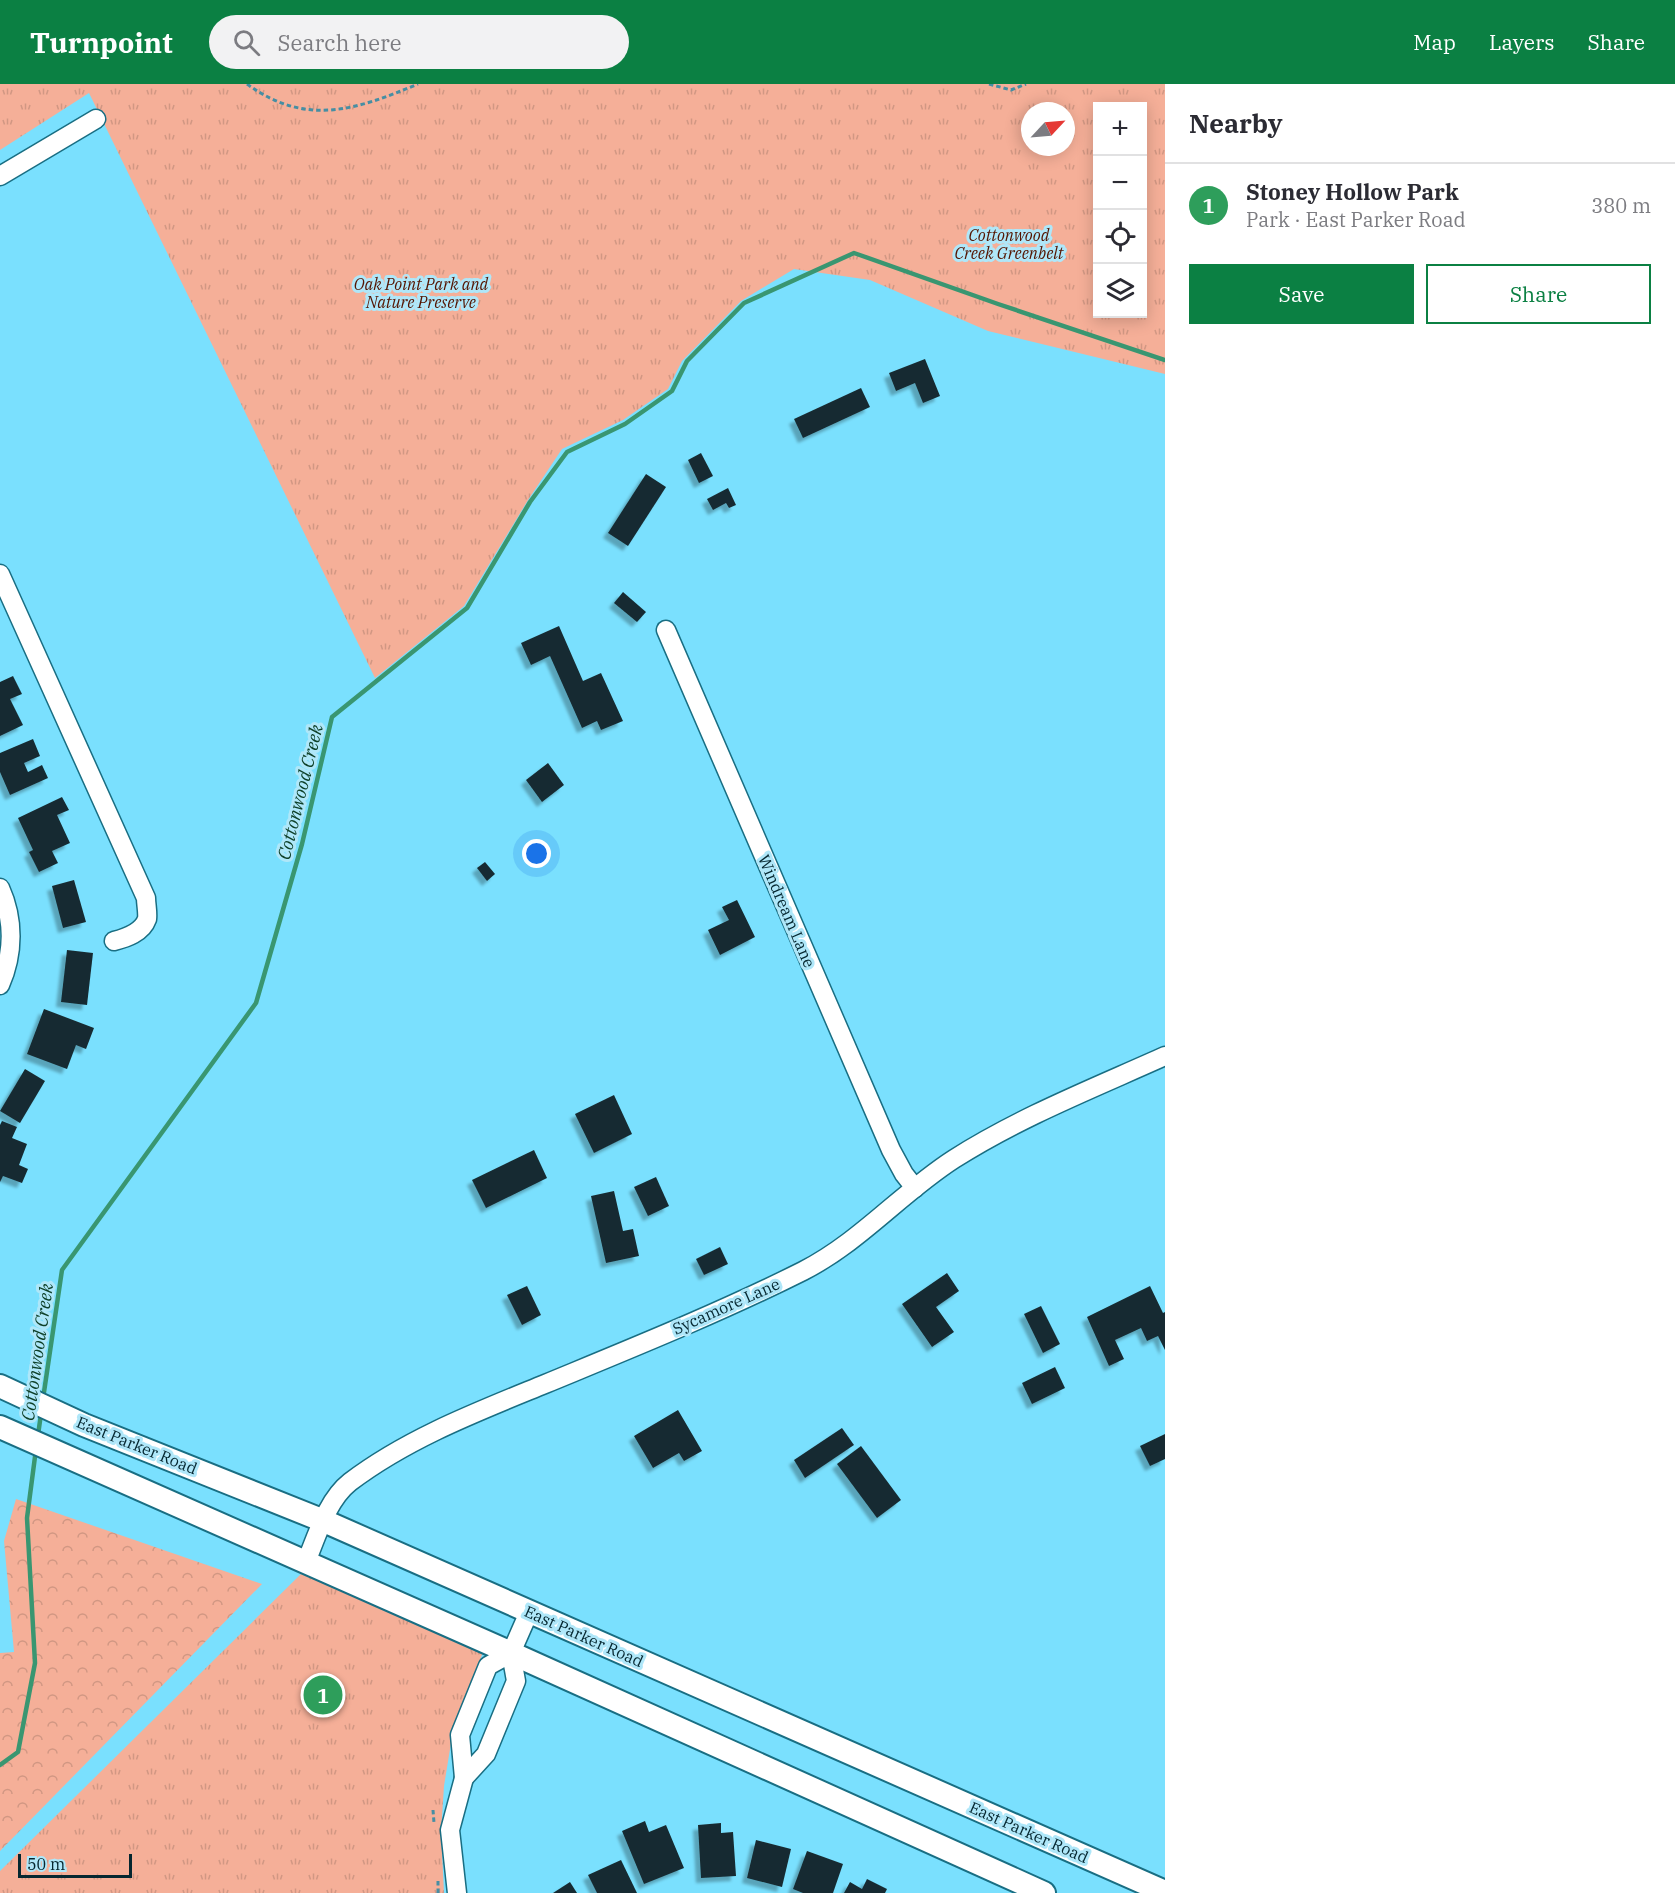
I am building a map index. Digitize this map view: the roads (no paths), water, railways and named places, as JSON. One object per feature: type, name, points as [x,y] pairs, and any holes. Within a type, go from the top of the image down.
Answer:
[{"type":"main road","name":"East Parker Road","points":[[3,1388],[84,1425],[324,1521],[1165,1892]]},
{"type":"main road","points":[[3,1428],[512,1653],[1044,1893]]},
{"type":"street","points":[[0,176],[96,119]]},
{"type":"street","points":[[0,574],[146,898],[147,918],[140,929],[129,938],[114,941]]},
{"type":"street","name":"Windream Lane","points":[[666,630],[891,1150],[898,1165],[915,1188]]},
{"type":"street","points":[[0,888],[6,902],[11,926],[9,959],[0,985]]},
{"type":"street","name":"Sycamore Lane","points":[[306,1562],[334,1500],[343,1488],[395,1454],[477,1412],[704,1318],[806,1269],[840,1250],[953,1159],[1059,1104],[1165,1056]]},
{"type":"street","points":[[464,1778],[486,1754],[516,1681],[512,1653],[529,1612]]},
{"type":"street","points":[[457,1893],[450,1830],[464,1778],[460,1735],[488,1666],[512,1653]]},
{"type":"waterway","name":"Cottonwood Creek","points":[[43,1399],[62,1270],[256,1003],[302,844],[332,717],[467,608],[530,502],[567,452],[625,424],[672,391],[687,361],[744,303],[854,253],[1165,360]]},
{"type":"waterway","name":"Cottonwood Creek","points":[[38,1435],[41,1414]]},
{"type":"waterway","name":"Cottonwood Creek","points":[[0,1765],[18,1752],[35,1663],[27,1518],[36,1449]]},
{"type":"place","name":"Stoney Hollow Park","points":[[323,1695]]},
{"type":"park label","name":"Cottonwood Creek Greenbelt","points":[[1009,244]]},
{"type":"park label","name":"Oak Point Park and Nature Preserve","points":[[421,293]]}]
